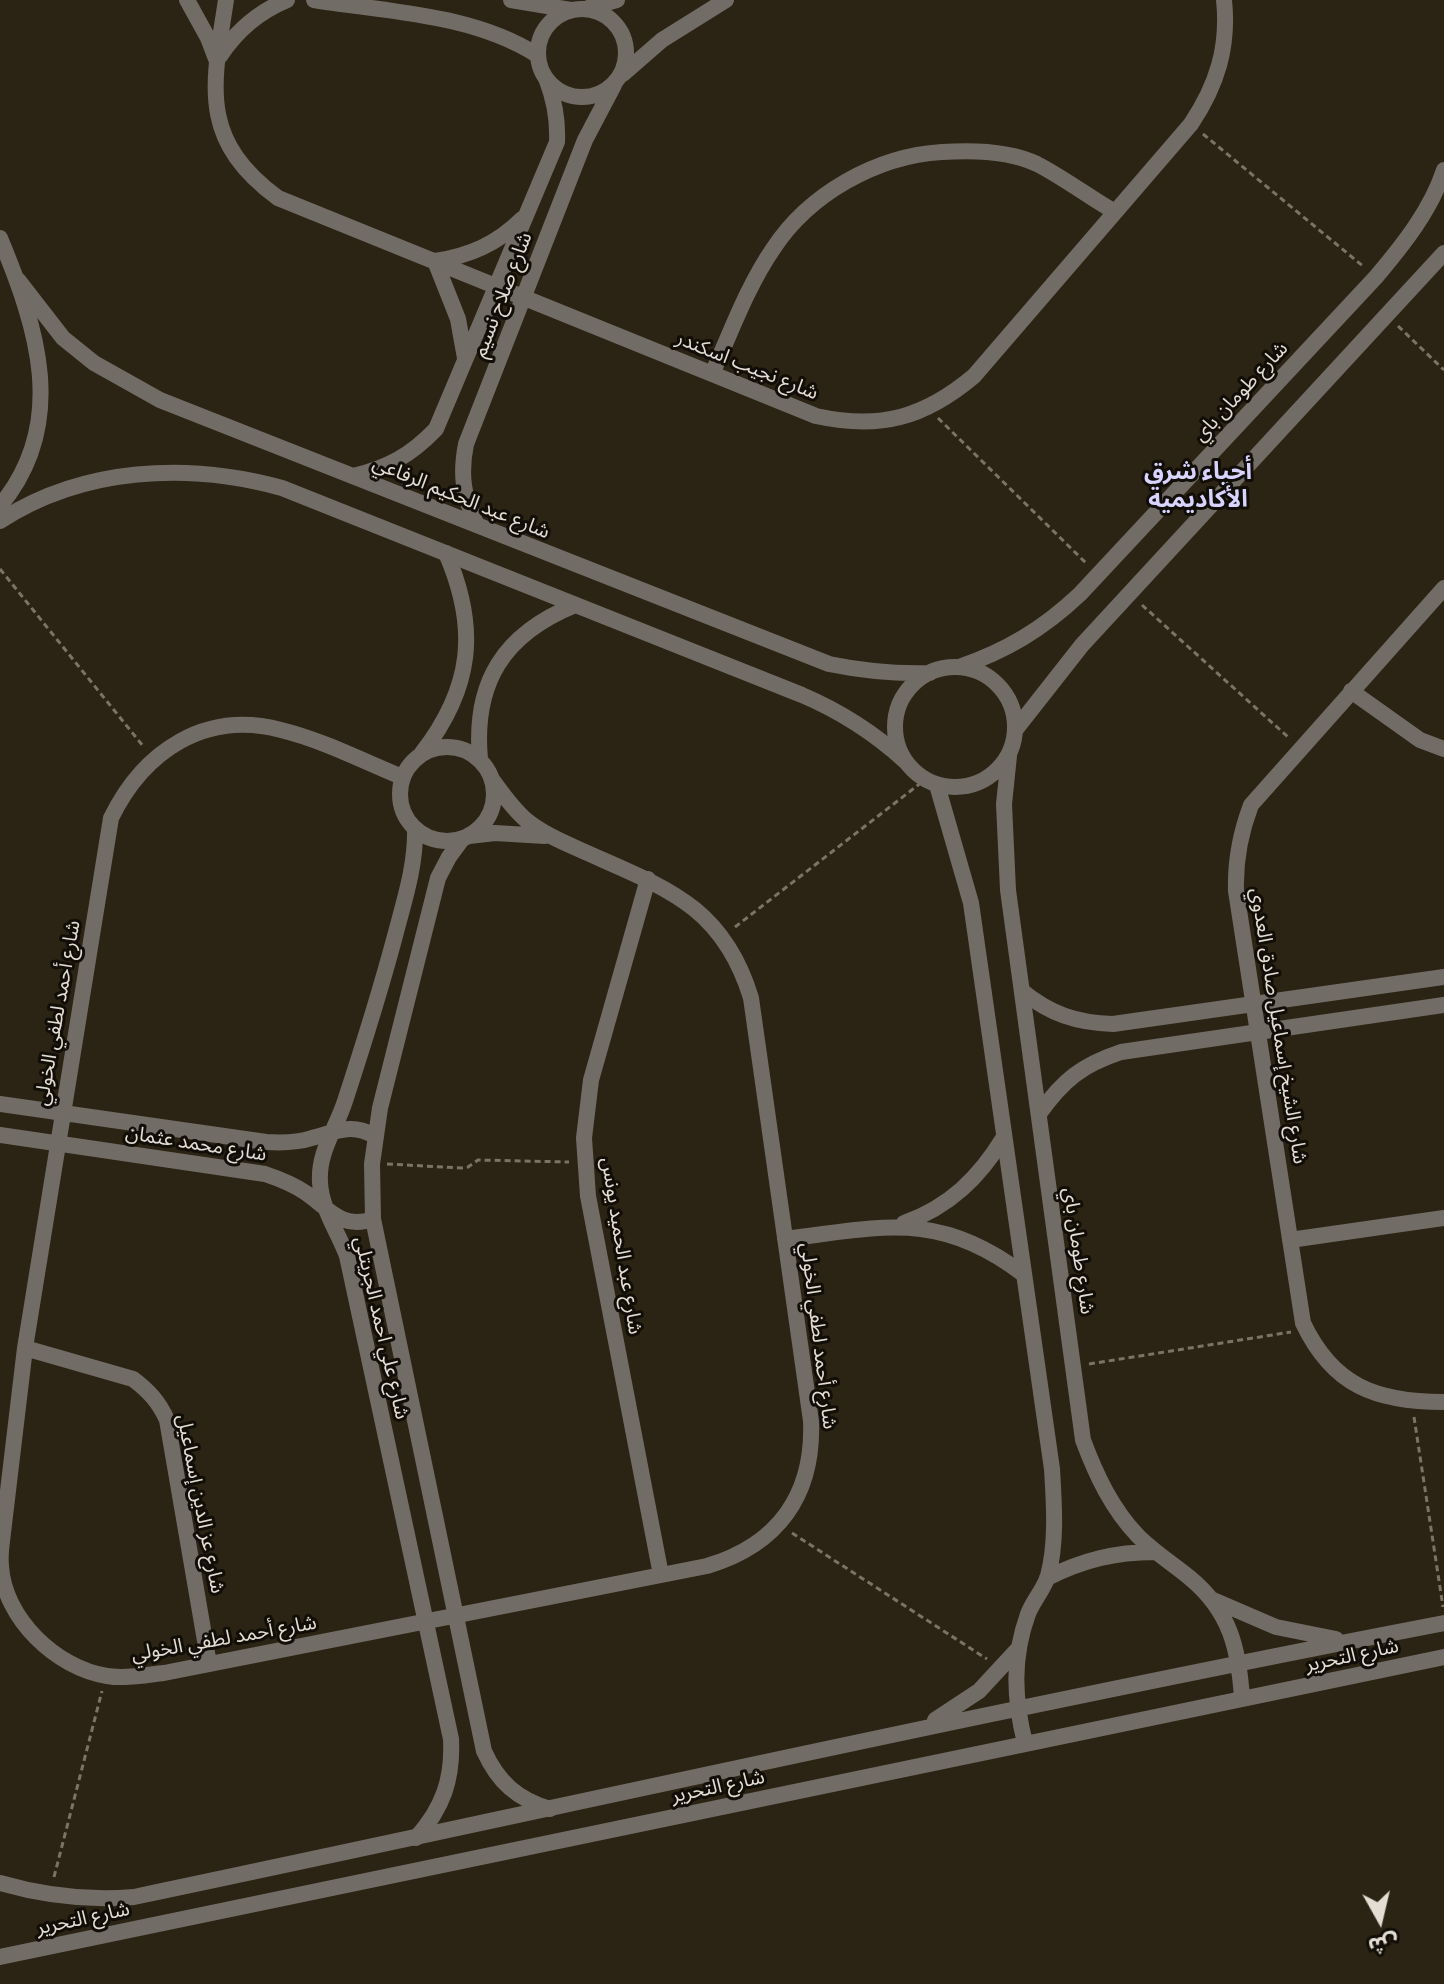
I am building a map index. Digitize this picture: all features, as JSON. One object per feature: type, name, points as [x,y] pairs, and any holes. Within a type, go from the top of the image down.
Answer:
[{"type":"street","points":[[187,0],[217,61]]},
{"type":"street","name":"شارع نجيب اسكندر","points":[[226,0],[214,85],[220,123],[237,158],[262,186],[278,198],[816,416],[844,422],[887,420],[928,409],[974,376],[1191,124],[1208,99],[1224,47],[1224,0]]},
{"type":"street","points":[[217,61],[231,39],[249,21],[271,6],[287,0]]},
{"type":"street","points":[[314,0],[474,26],[507,37],[537,55]]},
{"type":"street","points":[[511,0],[607,16],[622,33],[627,56],[616,81]]},
{"type":"street","points":[[617,0],[578,9],[550,22],[543,31],[537,55],[542,73],[558,91],[587,97],[601,93],[662,40],[726,0]]},
{"type":"street","name":"شارع صلاح نسيم","points":[[353,476],[377,471],[399,461],[419,447],[436,429],[557,142],[558,121],[547,81]]},
{"type":"street","name":"شارع صلاح نسيم","points":[[477,525],[463,486],[462,465],[466,444],[585,140],[616,81]]},
{"type":"street","points":[[712,374],[756,277],[790,227],[826,194],[857,175],[891,161],[927,153],[963,151],[1000,154],[1035,163],[1115,212]]},
{"type":"street","name":"شارع طومان باي","points":[[959,667],[993,656],[1024,639],[1053,619],[1098,575],[1376,277],[1402,246],[1424,212],[1444,170]]},
{"type":"street","points":[[465,359],[458,319],[435,261],[456,258],[485,247],[512,229],[527,214]]},
{"type":"street","points":[[0,238],[18,280],[35,341],[42,382],[39,421],[30,460],[0,506]]},
{"type":"street","points":[[0,521],[64,489],[103,479],[148,473],[217,474],[282,488],[840,711],[874,733],[931,782],[965,787],[990,776],[1009,756],[1016,729],[1058,672],[1444,253]]},
{"type":"street","name":"شارع عبد الحكيم الرفاعي","points":[[18,280],[63,338],[94,363],[160,400],[829,664],[862,671],[930,673]]},
{"type":"street","points":[[446,553],[466,612],[464,673],[440,729],[410,764],[402,777],[399,792],[401,808],[415,828],[433,839],[448,841],[465,837],[481,826],[491,812],[494,794],[491,778],[480,759],[478,731],[481,703],[498,664],[525,631],[548,616],[575,605]]},
{"type":"street","name":"شارع الشيخ إسماعيل صادق العدوي","points":[[1444,588],[1251,805],[1235,861],[1236,891],[1253,1004],[1306,1329],[1314,1346],[1329,1365],[1348,1381],[1370,1393],[1412,1401],[1444,1402]]},
{"type":"street","points":[[905,761],[895,733],[899,704],[917,680],[930,673],[959,667],[988,677],[1000,687],[1014,714],[1016,729]]},
{"type":"street","points":[[1351,691],[1420,740],[1444,749]]},
{"type":"street","name":"شارع أحمد لطفي الخولي","points":[[402,777],[281,730],[252,725],[226,727],[201,732],[153,758],[122,795],[111,818],[25,1348],[1,1568],[8,1594],[20,1618],[37,1639],[58,1656],[82,1668],[106,1676],[164,1673],[727,1560],[764,1539],[779,1524],[802,1486],[812,1443],[751,998],[743,972],[722,937],[694,907],[648,879],[551,836],[527,821],[507,801],[491,778]]},
{"type":"street","points":[[421,753],[441,746],[462,749],[480,759]]},
{"type":"street","name":"شارع طومان باي","points":[[1009,756],[1004,804],[1005,847],[1083,1440],[1092,1466],[1119,1512],[1155,1552],[1193,1580],[1224,1618],[1240,1662],[1242,1699]]},
{"type":"street","points":[[931,782],[971,903],[1052,1469],[1054,1506],[1047,1578],[1035,1596],[1018,1648],[1015,1678],[1016,1708],[1025,1743]]},
{"type":"street","name":"شارع علي احمد الجريتلي","points":[[415,828],[411,876],[372,1018],[320,1170],[320,1183],[325,1209],[347,1256],[451,1739],[449,1782],[430,1822],[416,1838]]},
{"type":"street","name":"شارع أحمد لطفي الخولي","points":[[465,837],[495,833],[551,836]]},
{"type":"street","name":"شارع علي احمد الجريتلي","points":[[465,837],[449,857],[435,889],[375,1136],[373,1219],[484,1751],[502,1782],[516,1794],[550,1809]]},
{"type":"street","name":"شارع عبد الحميد يونس","points":[[648,879],[591,1080],[586,1108],[585,1163],[588,1196],[661,1575]]},
{"type":"street","points":[[1022,991],[1041,1007],[1064,1017],[1088,1023],[1113,1024],[1444,977]]},
{"type":"street","points":[[1039,1114],[1054,1092],[1073,1074],[1096,1060],[1121,1052],[1444,1005]]},
{"type":"street","name":"شارع محمد عثمان","points":[[0,1104],[266,1142],[289,1143],[354,1127],[375,1136]]},
{"type":"street","name":"شارع محمد عثمان","points":[[0,1135],[265,1174],[287,1182],[333,1216],[353,1223],[373,1219]]},
{"type":"street","points":[[785,1239],[895,1226],[922,1216],[970,1184],[989,1162],[1004,1137]]},
{"type":"street","points":[[1290,1240],[1444,1218]]},
{"type":"street","points":[[895,1226],[951,1234],[989,1250],[1023,1274]]},
{"type":"street","name":"شارع عز الدين إسماعيل","points":[[25,1348],[133,1379],[160,1404],[167,1420],[209,1664]]},
{"type":"street","points":[[1047,1578],[1072,1565],[1099,1557],[1127,1552],[1155,1552]]},
{"type":"street","points":[[1211,1599],[1276,1627],[1350,1642]]},
{"type":"street","name":"شارع التحرير","points":[[0,1883],[78,1899],[134,1897],[924,1727],[1444,1623]]},
{"type":"street","points":[[924,1727],[979,1691],[1018,1648]]},
{"type":"street","name":"شارع التحرير","points":[[0,1957],[1444,1657]]},
{"type":"path","points":[[1191,124],[1376,277]]},
{"type":"path","points":[[1386,315],[1444,370]]},
{"type":"path","points":[[928,409],[1098,575]]},
{"type":"path","points":[[0,569],[153,758]]},
{"type":"path","points":[[1129,593],[1300,747]]},
{"type":"path","points":[[722,937],[931,782]]},
{"type":"path","points":[[372,1164],[462,1168],[478,1160],[585,1163]]},
{"type":"path","points":[[1073,1367],[1306,1329]]},
{"type":"path","points":[[1412,1401],[1444,1615]]},
{"type":"path","points":[[779,1524],[1001,1668]]},
{"type":"path","points":[[50,1895],[106,1676]]},
{"type":"district","name":"أحياء شرق الأكاديمية","points":[[1198,486]]}]
